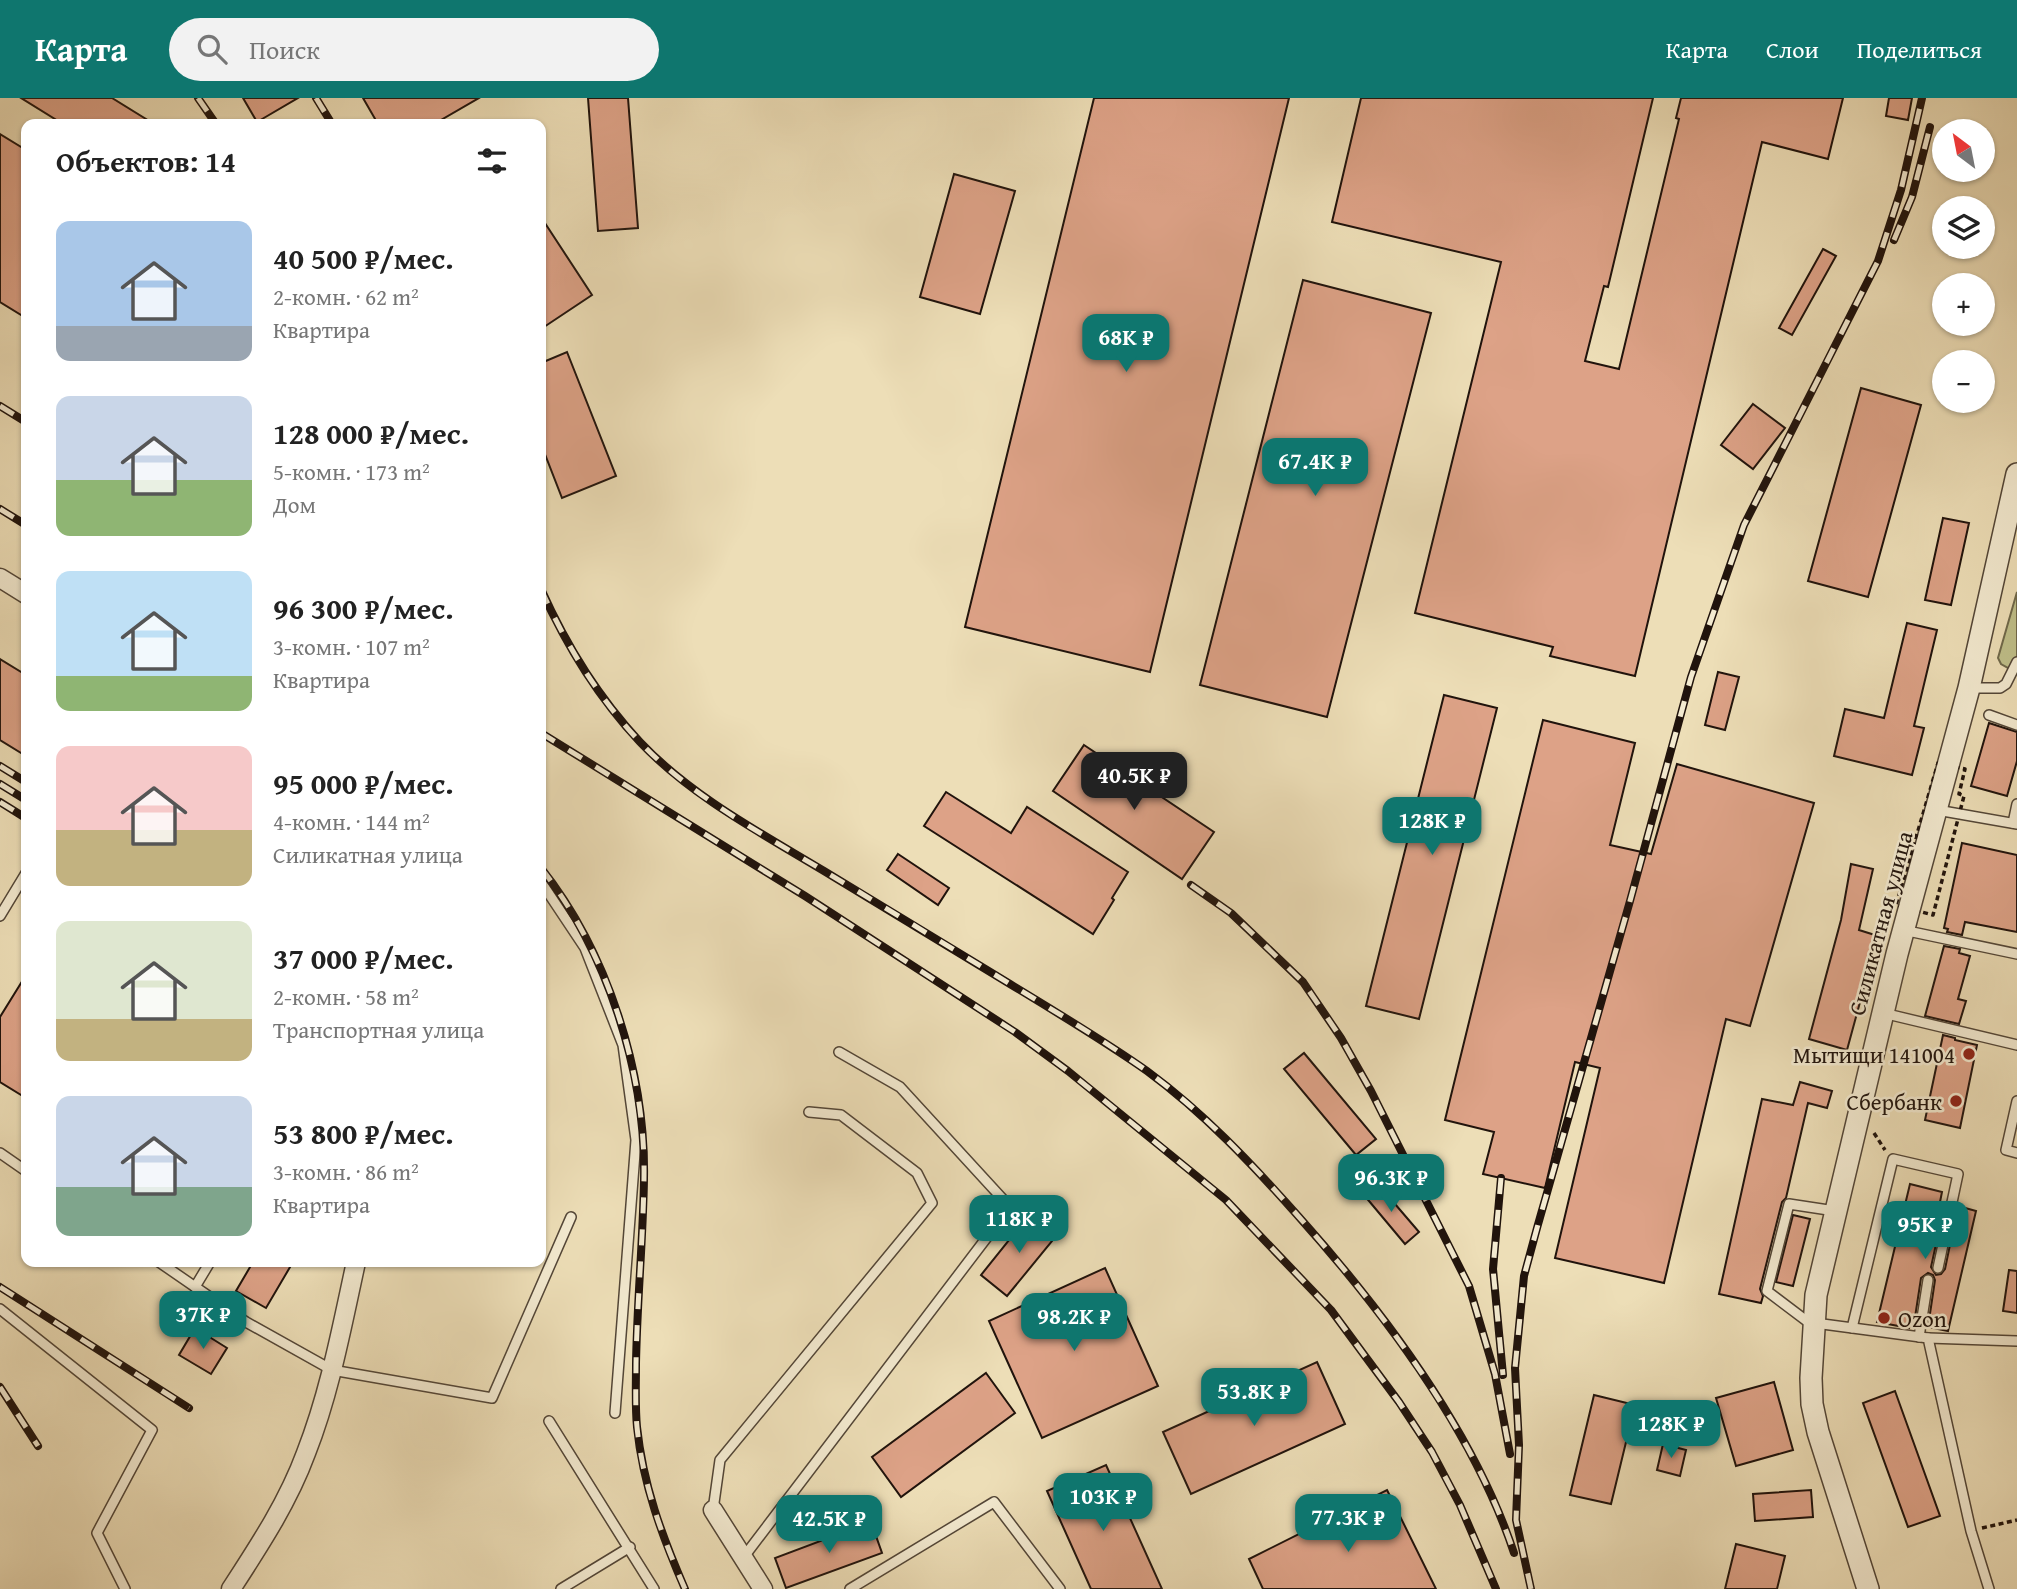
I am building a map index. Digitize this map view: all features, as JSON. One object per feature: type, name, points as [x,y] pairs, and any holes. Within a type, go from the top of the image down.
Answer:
[{"type":"street","name":"Силикатная улица","points":[[1868,1589],[1818,1432],[1812,1404],[1816,1294],[1903,930],[1969,688],[2017,474]]},
{"type":"street","points":[[0,578],[21,591]]},
{"type":"street","points":[[231,1589],[269,1530],[306,1456],[332,1370],[355,1267]]},
{"type":"street","points":[[713,1510],[762,1589]]},
{"type":"lane","points":[[1969,688],[2000,688],[2017,662]]},
{"type":"lane","points":[[1989,715],[2017,724]]},
{"type":"lane","points":[[1937,810],[2015,824],[2017,804]]},
{"type":"lane","points":[[0,916],[21,881]]},
{"type":"lane","points":[[546,890],[585,948],[623,1045],[636,1140],[615,1413]]},
{"type":"lane","points":[[1903,930],[2017,954]]},
{"type":"lane","points":[[1883,1013],[2017,1045]]},
{"type":"lane","points":[[743,1558],[1010,1208],[900,1087],[839,1052]]},
{"type":"lane","points":[[2017,1101],[2006,1150],[2017,1153]]},
{"type":"lane","points":[[713,1510],[720,1460],[932,1203],[917,1172],[841,1115],[809,1112]]},
{"type":"lane","points":[[0,1153],[21,1168]]},
{"type":"lane","points":[[1852,1328],[1894,1159],[1958,1174],[1938,1268]]},
{"type":"lane","points":[[1836,1211],[1789,1205],[1767,1291],[1815,1325],[1923,1338],[2017,1341]]},
{"type":"lane","points":[[166,1267],[246,1322],[332,1370],[492,1398],[571,1217]]},
{"type":"lane","points":[[195,1287],[207,1267]]},
{"type":"lane","points":[[1928,1280],[1923,1338],[1971,1531],[1989,1589]]},
{"type":"lane","points":[[0,1309],[152,1430],[97,1533],[125,1589]]},
{"type":"lane","points":[[550,1421],[654,1589]]},
{"type":"lane","points":[[850,1589],[994,1502],[1060,1589]]},
{"type":"lane","points":[[561,1589],[630,1547]]},
{"type":"path","points":[[1971,1531],[2017,1520]]},
{"type":"green space","points":[[2017,592],[2017,673],[2001,664],[1998,658]]},
{"type":"building","points":[[21,98],[112,98],[146,119],[55,119]]},
{"type":"building","points":[[243,98],[298,98],[262,119],[255,119]]},
{"type":"building","points":[[363,98],[479,98],[443,119],[375,119]]},
{"type":"building","points":[[588,98],[628,98],[638,228],[598,231]]},
{"type":"building","points":[[1094,98],[1289,98],[1150,672],[965,627]]},
{"type":"building","points":[[1361,98],[1653,98],[1608,287],[1604,286],[1585,361],[1619,369],[1679,119],[1676,118],[1681,98],[1843,98],[1828,159],[1762,142],[1635,676],[1550,656],[1553,647],[1415,613],[1501,262],[1332,222]]},
{"type":"building","points":[[1889,98],[1912,98],[1908,120],[1886,116]]},
{"type":"building","points":[[0,134],[21,147],[21,315],[0,302]]},
{"type":"building","points":[[954,174],[1015,191],[980,314],[920,297]]},
{"type":"building","points":[[546,225],[592,295],[546,326]]},
{"type":"building","points":[[1823,249],[1836,256],[1792,335],[1779,328]]},
{"type":"building","points":[[1303,280],[1431,313],[1327,717],[1200,685]]},
{"type":"building","points":[[567,352],[616,476],[562,498],[546,457],[546,361]]},
{"type":"building","points":[[1861,388],[1921,405],[1868,597],[1808,581]]},
{"type":"building","points":[[1753,404],[1785,428],[1753,469],[1721,445]]},
{"type":"building","points":[[1943,518],[1969,523],[1951,605],[1925,600]]},
{"type":"building","points":[[1907,623],[1937,630],[1914,726],[1924,728],[1912,775],[1834,756],[1845,709],[1884,718]]},
{"type":"building","points":[[0,659],[21,672],[21,753],[0,740]]},
{"type":"building","points":[[1718,672],[1739,677],[1725,730],[1705,725]]},
{"type":"building","points":[[1444,695],[1497,708],[1419,1019],[1366,1006]]},
{"type":"building","points":[[1543,720],[1635,743],[1610,845],[1651,854],[1677,764],[1814,803],[1750,1026],[1726,1019],[1664,1283],[1555,1258],[1600,1068],[1575,1062],[1545,1188],[1483,1174],[1494,1132],[1445,1120]]},
{"type":"building","points":[[1989,723],[2017,732],[2017,761],[2007,796],[1971,786]]},
{"type":"building","points":[[1084,745],[1214,832],[1182,879],[1053,791]]},
{"type":"building","points":[[946,792],[1011,833],[1027,807],[1128,872],[1093,934],[924,826]]},
{"type":"building","points":[[1962,843],[2017,855],[2017,932],[1965,922],[1962,935],[1947,932],[1948,929],[1944,928]]},
{"type":"building","points":[[898,854],[949,888],[938,905],[887,870]]},
{"type":"building","points":[[1851,864],[1873,869],[1859,930],[1878,936],[1847,1050],[1809,1039],[1841,920]]},
{"type":"building","points":[[1944,946],[1960,949],[1959,953],[1970,956],[1958,999],[1966,1001],[1959,1024],[1925,1016]]},
{"type":"building","points":[[21,983],[21,1095],[0,1082],[0,1017]]},
{"type":"building","points":[[1943,1035],[1977,1045],[1960,1128],[1925,1120]]},
{"type":"building","points":[[1304,1053],[1376,1139],[1356,1155],[1284,1069]]},
{"type":"building","points":[[1800,1082],[1832,1091],[1827,1108],[1808,1103],[1786,1198],[1782,1202],[1760,1289],[1763,1296],[1761,1303],[1719,1294],[1762,1099],[1793,1105]]},
{"type":"building","points":[[1377,1183],[1419,1232],[1405,1244],[1364,1195]]},
{"type":"building","points":[[1910,1184],[1942,1192],[1940,1202],[1945,1203],[1931,1267],[1936,1275],[1945,1269],[1958,1206],[1976,1211],[1948,1331],[1928,1327],[1935,1280],[1933,1275],[1928,1273],[1921,1278],[1914,1324],[1910,1323],[1909,1328],[1877,1322]]},
{"type":"building","points":[[1030,1214],[1057,1235],[1007,1296],[981,1275]]},
{"type":"building","points":[[1793,1215],[1810,1219],[1793,1286],[1776,1282]]},
{"type":"building","points":[[250,1267],[290,1267],[266,1308],[236,1291]]},
{"type":"building","points":[[1105,1268],[1158,1386],[1042,1438],[989,1321]]},
{"type":"building","points":[[2009,1270],[2017,1271],[2017,1313],[2003,1311]]},
{"type":"building","points":[[195,1328],[227,1348],[211,1374],[179,1355]]},
{"type":"building","points":[[1317,1362],[1345,1424],[1191,1494],[1163,1432]]},
{"type":"building","points":[[986,1373],[1015,1413],[901,1497],[872,1457]]},
{"type":"building","points":[[1774,1382],[1793,1450],[1736,1466],[1716,1398]]},
{"type":"building","points":[[1895,1391],[1940,1516],[1908,1527],[1863,1403]]},
{"type":"building","points":[[1594,1395],[1635,1405],[1611,1504],[1570,1495]]},
{"type":"building","points":[[1663,1444],[1686,1450],[1680,1476],[1657,1470]]},
{"type":"building","points":[[1106,1465],[1162,1589],[1091,1589],[1047,1491]]},
{"type":"building","points":[[1387,1490],[1436,1589],[1263,1589],[1249,1559]]},
{"type":"building","points":[[1811,1490],[1813,1517],[1755,1521],[1753,1494]]},
{"type":"building","points":[[871,1522],[882,1553],[786,1588],[775,1558]]},
{"type":"building","points":[[1736,1544],[1785,1556],[1777,1589],[1725,1589]]},
{"type":"railway","points":[[198,98],[213,119]]},
{"type":"railway","points":[[316,98],[329,119]]},
{"type":"railway","points":[[1531,1589],[1516,1520],[1519,1445],[1515,1368],[1524,1276],[1691,677],[1744,525],[1878,261],[1901,190],[1922,98]]},
{"type":"railway","points":[[1894,240],[1912,197],[1930,127]]},
{"type":"railway","points":[[0,406],[21,419]]},
{"type":"railway","points":[[0,509],[21,522]]},
{"type":"railway","points":[[546,599],[572,650],[610,707],[640,742],[681,780],[752,828],[1114,1048],[1168,1087],[1227,1140],[1331,1253],[1423,1375],[1451,1418],[1475,1463],[1497,1508],[1514,1553]]},
{"type":"railway","points":[[546,736],[805,896],[1015,1032],[1068,1071],[1226,1200],[1331,1310],[1399,1402],[1432,1452],[1460,1505],[1496,1589]]},
{"type":"railway","points":[[0,766],[21,779]]},
{"type":"railway","points":[[0,784],[21,797]]},
{"type":"railway","points":[[0,802],[21,815]]},
{"type":"railway","points":[[546,875],[585,937],[603,975],[630,1055],[643,1138],[644,1179],[637,1341],[637,1427],[655,1510],[685,1589]]},
{"type":"railway","points":[[1191,885],[1231,913],[1303,982],[1341,1038],[1371,1091],[1469,1286],[1495,1374],[1510,1454]]},
{"type":"railway","points":[[1501,1178],[1493,1269],[1503,1375]]},
{"type":"railway","points":[[0,1287],[189,1408]]},
{"type":"railway","points":[[0,1387],[38,1446]]},
{"type":"place","name":"Мытищи 141004","points":[[1969,1054]]},
{"type":"place","name":"Сбербанк","points":[[1956,1101]]},
{"type":"place","name":"Ozon","points":[[1884,1318]]}]
